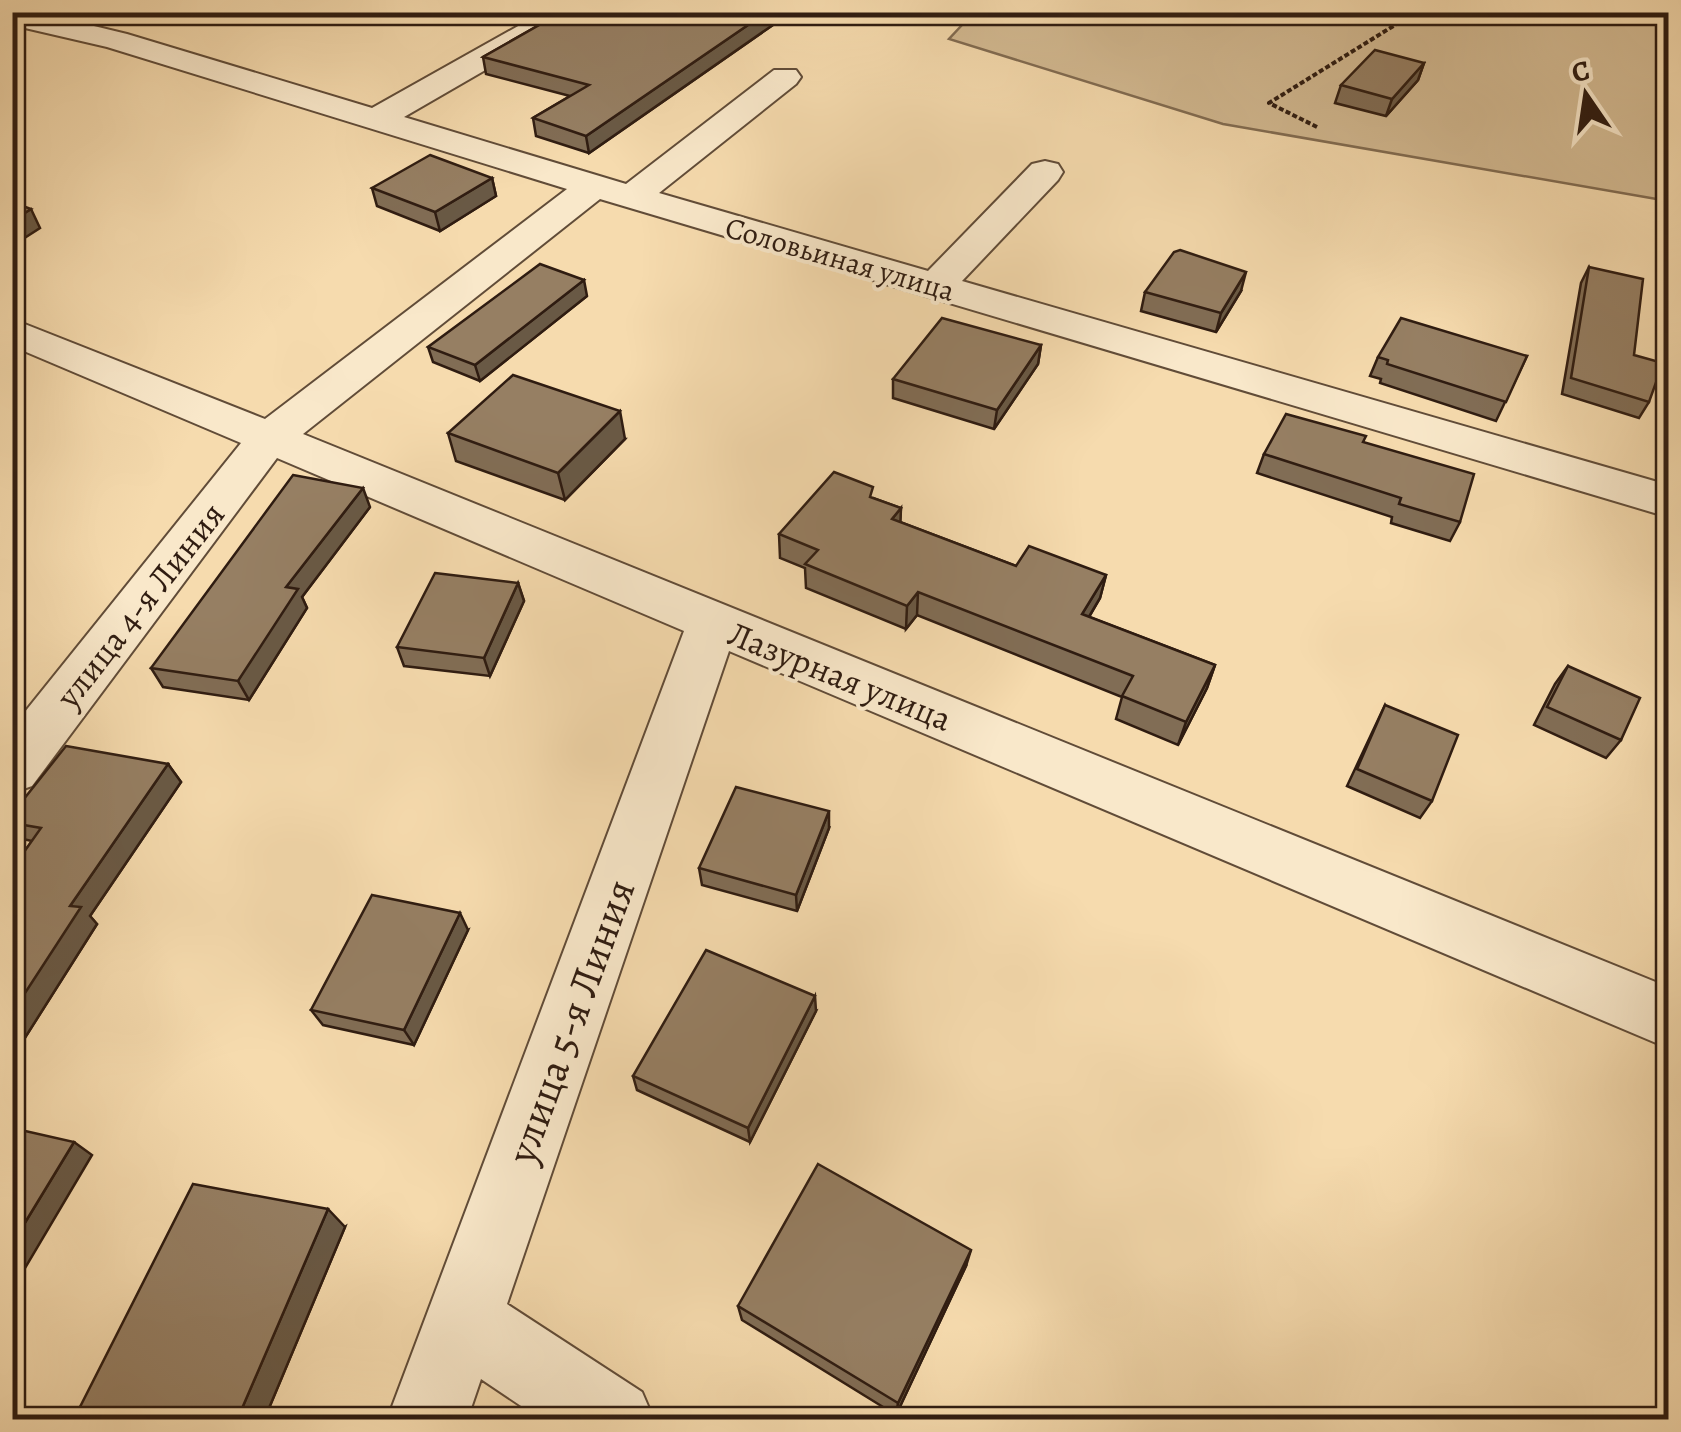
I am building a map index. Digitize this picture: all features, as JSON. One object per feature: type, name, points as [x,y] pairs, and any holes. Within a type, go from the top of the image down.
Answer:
[{"type":"street","name":"Соловьиная улица","points":[[12,16],[116,40],[613,192],[1668,502]]},
{"type":"street","points":[[376,119],[552,20]]},
{"type":"street","name":"улица 4-я Линия","points":[[12,770],[268,440],[613,192],[785,77]]},
{"type":"street","points":[[936,287],[1045,172]]},
{"type":"street","name":"Лазурная улица","points":[[12,331],[1668,1018]]},
{"type":"street","name":"улица 5-я Линия","points":[[428,1420],[713,623]]},
{"type":"street","points":[[463,1321],[614,1420]]},
{"type":"path","points":[[1318,127],[1269,103],[1416,12]]},
{"type":"shaded area","points":[[919,13],[1668,13],[1668,201],[1223,124],[949,39],[962,25]]},
{"type":"building","points":[[562,12],[767,12],[586,136],[533,118],[589,85],[483,57]]},
{"type":"building","points":[[1375,50],[1424,63],[1392,99],[1341,85]]},
{"type":"building","points":[[430,155],[492,178],[435,212],[372,188]]},
{"type":"building","points":[[12,202],[31,209],[12,221]]},
{"type":"building","points":[[1180,250],[1246,272],[1221,313],[1145,292],[1174,252]]},
{"type":"building","points":[[540,264],[584,280],[475,365],[428,347]]},
{"type":"building","points":[[1589,267],[1643,279],[1634,355],[1663,363],[1649,402],[1571,378]]},
{"type":"building","points":[[942,318],[1041,345],[997,410],[893,379]]},
{"type":"building","points":[[1401,318],[1527,356],[1506,402],[1387,364],[1388,360],[1378,357]]},
{"type":"building","points":[[513,375],[620,411],[558,473],[448,433]]},
{"type":"building","points":[[1286,414],[1366,436],[1363,442],[1474,474],[1460,522],[1399,504],[1401,498],[1264,454]]},
{"type":"building","points":[[834,472],[873,487],[870,497],[901,508],[892,519],[1016,566],[1029,546],[1106,575],[1082,614],[1215,665],[1186,722],[1122,696],[1133,676],[918,592],[907,606],[805,564],[818,550],[779,534]]},
{"type":"building","points":[[293,475],[363,488],[286,587],[298,589],[238,681],[151,668]]},
{"type":"building","points":[[435,573],[518,583],[484,658],[397,647]]},
{"type":"building","points":[[1568,666],[1640,698],[1621,740],[1547,707]]},
{"type":"building","points":[[1385,705],[1458,735],[1432,801],[1357,769]]},
{"type":"building","points":[[66,746],[168,764],[70,906],[81,907],[12,1013],[12,869],[41,828],[12,823],[12,814]]},
{"type":"building","points":[[736,787],[829,811],[796,895],[699,868]]},
{"type":"building","points":[[372,895],[460,913],[404,1030],[311,1010]]},
{"type":"building","points":[[706,950],[815,996],[748,1128],[633,1076]]},
{"type":"building","points":[[12,1128],[74,1142],[12,1244]]},
{"type":"building","points":[[818,1164],[971,1250],[898,1403],[738,1306]]},
{"type":"building","points":[[193,1184],[328,1209],[237,1420],[136,1420],[80,1407]]}]
